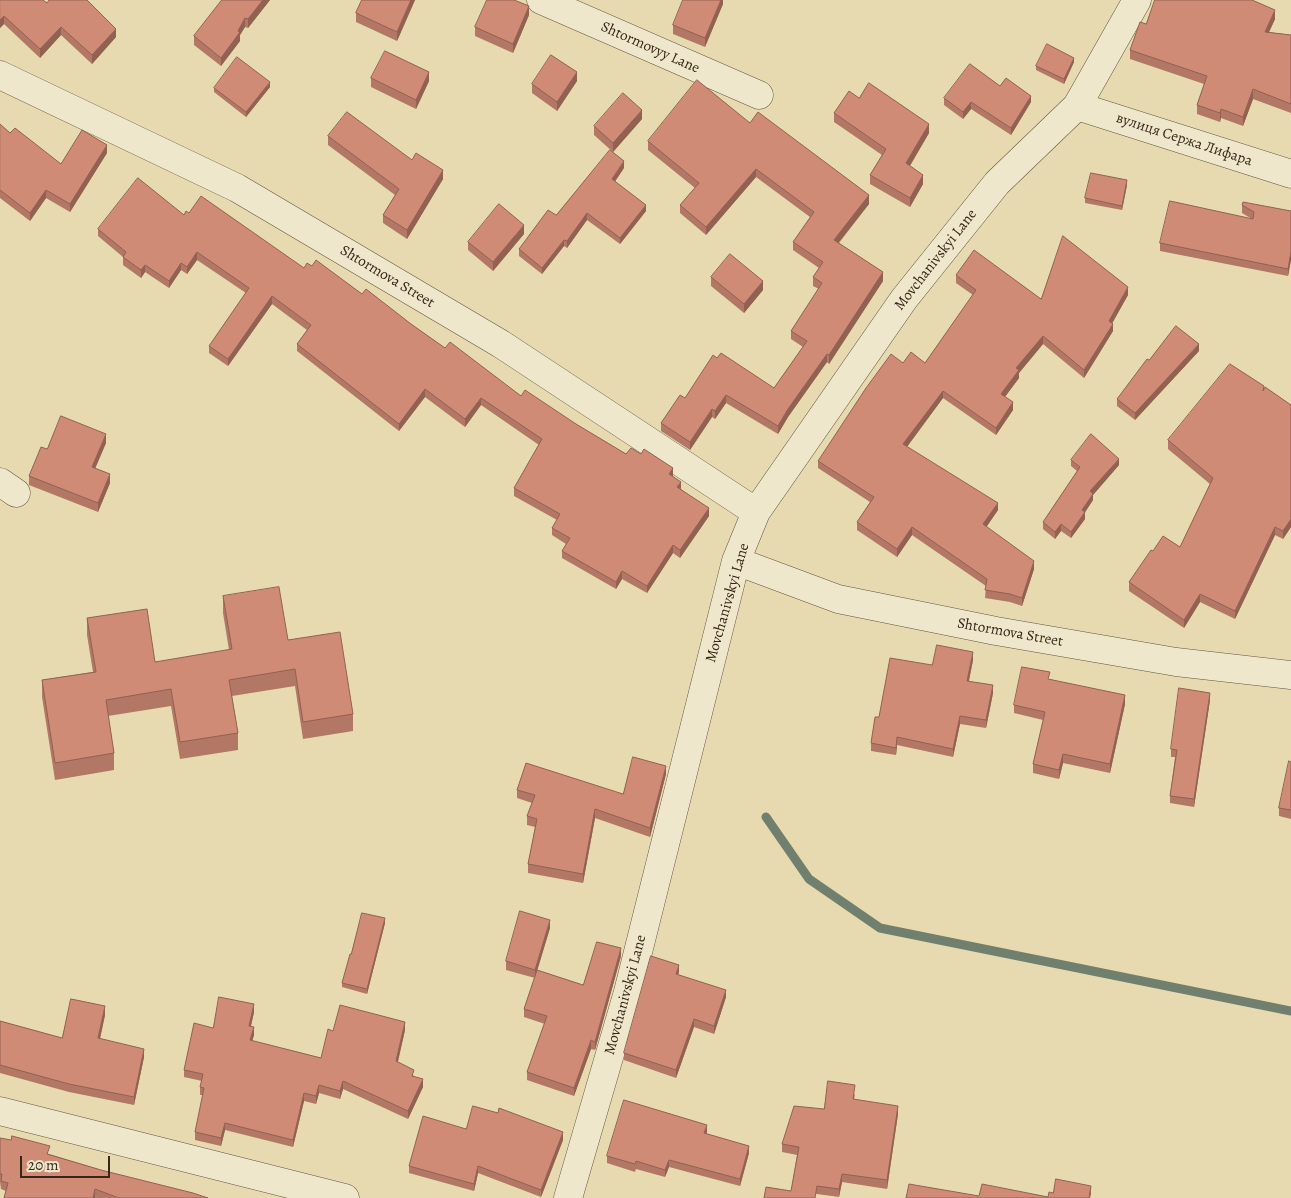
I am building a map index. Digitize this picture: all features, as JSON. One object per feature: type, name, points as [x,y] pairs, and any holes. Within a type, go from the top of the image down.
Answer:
[{"type":"street","name":"Shtormovyy Lane","points":[[541,0],[759,95]]},
{"type":"street","name":"Movchanivskyi Lane","points":[[568,1198],[628,992],[736,561],[756,512],[904,298],[998,183],[1077,106],[1137,0]]},
{"type":"street","name":"Shtormova Street","points":[[0,75],[237,188],[501,344],[756,512]]},
{"type":"street","name":"вулиця Сержа Лифара","points":[[1077,106],[1291,174]]},
{"type":"street","name":"Shtormova Street","points":[[736,561],[838,599],[996,632],[1176,662],[1291,675]]},
{"type":"street","points":[[0,1111],[345,1198]]},
{"type":"building","points":[[0,0],[43,0],[47,3],[49,0],[87,0],[116,29],[92,55],[61,27],[40,49],[4,16],[0,20]]},
{"type":"building","points":[[222,0],[263,0],[248,19],[245,18],[238,31],[240,32],[221,58],[194,36]]},
{"type":"building","points":[[362,0],[411,0],[397,32],[356,13]]},
{"type":"building","points":[[487,0],[514,0],[529,6],[513,44],[475,27]]},
{"type":"building","points":[[683,0],[721,0],[705,38],[673,25]]},
{"type":"building","points":[[1155,0],[1252,0],[1275,10],[1265,32],[1291,35],[1291,104],[1253,89],[1243,117],[1221,109],[1220,113],[1197,105],[1207,76],[1130,50],[1140,22],[1146,24]]},
{"type":"building","points":[[1047,44],[1074,58],[1064,79],[1036,66]]},
{"type":"building","points":[[385,51],[429,72],[416,100],[371,78]]},
{"type":"building","points":[[551,55],[577,72],[557,102],[532,84]]},
{"type":"building","points":[[237,57],[270,82],[246,112],[214,88]]},
{"type":"building","points":[[970,64],[1000,86],[1006,78],[1031,96],[1011,128],[971,102],[963,112],[944,98]]},
{"type":"building","points":[[697,80],[750,123],[758,112],[869,195],[834,240],[883,272],[829,355],[827,354],[778,426],[726,395],[715,411],[712,409],[690,442],[661,423],[680,395],[685,398],[713,355],[717,358],[721,353],[774,388],[807,341],[791,331],[822,283],[813,277],[823,262],[793,242],[814,212],[756,169],[706,227],[680,205],[699,183],[648,141]]},
{"type":"building","points":[[869,83],[929,124],[906,163],[923,175],[910,198],[870,175],[886,149],[834,113],[849,91],[859,98]]},
{"type":"building","points":[[623,93],[642,110],[613,143],[594,126]]},
{"type":"building","points":[[347,112],[412,160],[416,153],[443,170],[407,230],[383,215],[399,189],[328,136]]},
{"type":"building","points":[[0,124],[10,133],[15,128],[61,164],[82,130],[107,145],[70,204],[46,190],[30,213],[0,190]]},
{"type":"building","points":[[610,150],[624,161],[612,179],[646,205],[620,238],[587,213],[567,241],[564,240],[542,268],[519,249],[548,210],[556,215]]},
{"type":"building","points":[[1091,173],[1127,180],[1122,206],[1085,198]]},
{"type":"building","points":[[138,178],[184,215],[186,211],[189,213],[201,196],[304,268],[307,263],[312,266],[316,260],[362,294],[366,289],[445,348],[450,342],[521,396],[525,390],[626,454],[631,448],[641,454],[644,449],[673,468],[669,474],[681,482],[677,487],[709,508],[680,550],[673,545],[647,586],[622,571],[616,582],[562,551],[570,538],[552,528],[560,514],[514,488],[542,439],[481,398],[465,419],[425,389],[399,424],[297,344],[311,325],[272,296],[228,359],[209,346],[249,288],[197,252],[187,267],[181,263],[169,281],[145,265],[141,270],[123,257],[126,252],[98,229]]},
{"type":"building","points":[[1170,201],[1253,219],[1254,212],[1242,205],[1243,202],[1291,211],[1291,252],[1288,269],[1160,243]]},
{"type":"building","points":[[499,204],[524,225],[493,262],[468,242]]},
{"type":"building","points":[[1063,236],[1128,287],[1109,321],[1113,324],[1084,370],[1043,336],[1016,368],[1019,370],[1001,394],[1013,402],[996,428],[943,391],[903,444],[998,503],[983,524],[1034,561],[1022,598],[985,590],[987,579],[912,527],[897,549],[857,522],[874,497],[818,461],[891,354],[903,363],[911,352],[925,363],[976,290],[956,275],[974,250],[1041,299]]},
{"type":"building","points":[[730,254],[763,281],[744,304],[711,277]]},
{"type":"building","points":[[1176,326],[1199,344],[1135,413],[1117,399],[1147,359],[1149,360]]},
{"type":"building","points":[[1230,364],[1264,386],[1263,391],[1265,387],[1291,405],[1291,519],[1283,531],[1275,527],[1235,611],[1200,594],[1184,620],[1129,582],[1163,536],[1180,547],[1213,478],[1168,440]]},
{"type":"building","points":[[61,416],[106,434],[92,467],[110,474],[98,503],[29,476],[41,447],[47,449]]},
{"type":"building","points":[[1091,434],[1119,459],[1090,491],[1093,494],[1082,510],[1085,512],[1071,532],[1061,524],[1055,532],[1043,522],[1080,467],[1071,460]]},
{"type":"building","points":[[279,587],[288,640],[340,632],[353,714],[303,722],[295,669],[229,680],[238,733],[180,742],[171,689],[106,700],[114,753],[55,763],[42,680],[96,672],[87,618],[147,609],[155,662],[232,649],[223,596]]},
{"type":"building","points":[[937,645],[973,652],[967,681],[993,685],[986,720],[960,716],[953,749],[897,737],[896,748],[871,743],[875,717],[879,717],[890,658],[932,665]]},
{"type":"building","points":[[1022,667],[1050,672],[1048,679],[1125,695],[1110,764],[1063,754],[1059,770],[1033,764],[1045,712],[1014,705]]},
{"type":"building","points":[[1179,688],[1210,693],[1194,799],[1170,796],[1177,750],[1171,749]]},
{"type":"building","points":[[633,757],[666,766],[650,828],[595,809],[583,874],[528,864],[537,819],[527,816],[535,795],[517,790],[526,763],[623,794]]},
{"type":"building","points":[[1289,761],[1291,762],[1291,810],[1279,808]]},
{"type":"building","points":[[520,911],[550,920],[535,970],[506,961]]},
{"type":"building","points":[[362,913],[385,918],[367,989],[342,983]]},
{"type":"building","points":[[597,942],[621,948],[595,1042],[591,1040],[574,1088],[527,1072],[547,1016],[524,1009],[537,970],[583,985]]},
{"type":"building","points":[[651,956],[679,965],[676,974],[726,990],[714,1026],[694,1019],[676,1070],[624,1053]]},
{"type":"building","points":[[219,997],[254,1004],[249,1026],[254,1027],[250,1040],[321,1058],[328,1029],[333,1031],[340,1005],[405,1022],[396,1061],[414,1070],[412,1076],[423,1079],[408,1111],[343,1081],[340,1091],[319,1085],[316,1096],[304,1093],[293,1140],[225,1123],[221,1138],[195,1132],[204,1088],[200,1087],[203,1074],[184,1070],[194,1023],[213,1028]]},
{"type":"building","points":[[71,999],[105,1006],[98,1038],[144,1049],[134,1097],[69,1084],[0,1065],[0,1021],[62,1038]]},
{"type":"building","points":[[828,1081],[855,1085],[853,1099],[898,1106],[887,1180],[842,1174],[839,1189],[817,1186],[815,1198],[764,1198],[766,1187],[791,1191],[799,1147],[782,1144],[794,1106],[824,1109]]},
{"type":"building","points":[[624,1100],[707,1125],[704,1133],[749,1146],[740,1179],[669,1160],[665,1170],[636,1161],[635,1164],[607,1156]]},
{"type":"building","points":[[473,1106],[498,1113],[499,1108],[563,1132],[541,1190],[478,1166],[474,1184],[409,1166],[423,1116],[466,1129]]},
{"type":"building","points":[[12,1136],[50,1146],[47,1154],[208,1198],[119,1198],[95,1189],[93,1198],[4,1198],[8,1183],[1,1181],[0,1138],[11,1140]]},
{"type":"building","points":[[1056,1179],[1091,1186],[1089,1198],[906,1198],[909,1184],[979,1196],[982,1184],[1048,1197],[1049,1192],[1053,1193]]},
{"type":"waterway","points":[[766,817],[809,879],[880,928],[1291,1011]]}]
